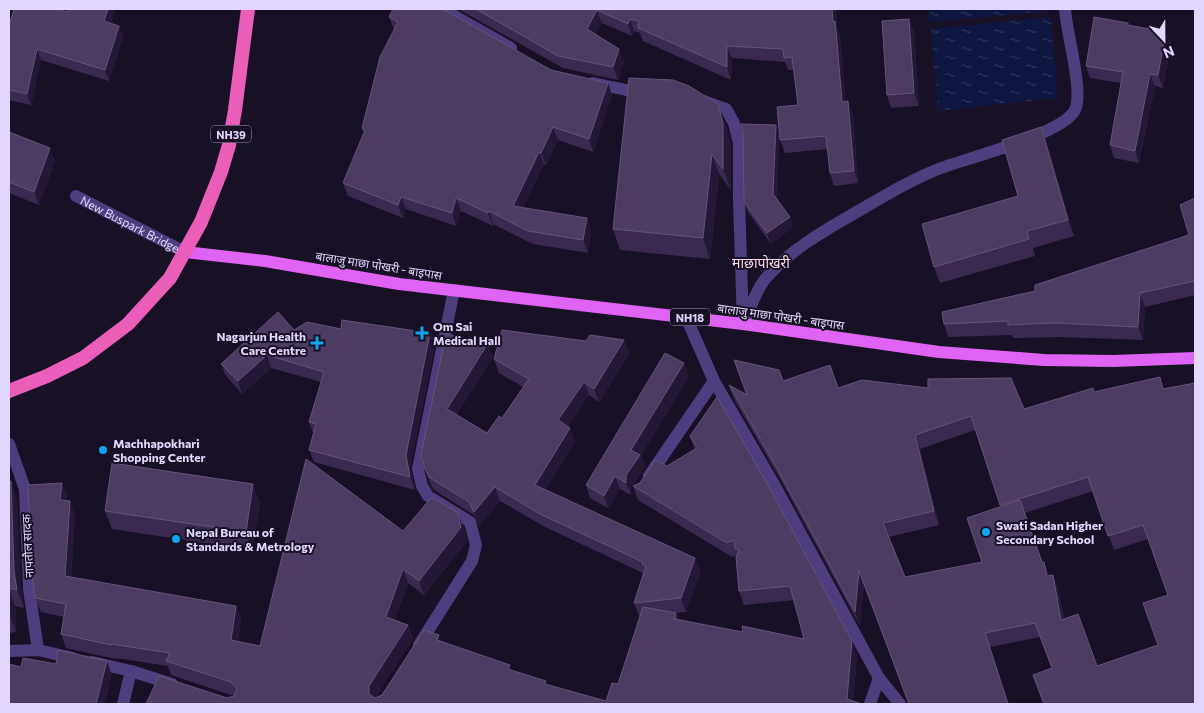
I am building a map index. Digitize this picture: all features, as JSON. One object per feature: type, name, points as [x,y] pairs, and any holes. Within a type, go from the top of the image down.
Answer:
[{"type":"highway","name":"NH39","points":[[9,391],[47,376],[83,358],[128,324],[170,278],[214,194],[229,145],[245,42],[248,9]]},
{"type":"main road","name":"बालाजु माछा पोखरी - बाइपास","points":[[185,252],[265,261],[399,284],[742,324],[939,352],[1034,360],[1113,361],[1195,358]]},
{"type":"street","points":[[442,9],[526,56]]},
{"type":"street","points":[[742,324],[764,279],[792,253],[819,234],[912,180],[940,168],[1044,133],[1061,123],[1075,110],[1078,88],[1065,9]]},
{"type":"street","points":[[579,80],[626,90],[654,92]]},
{"type":"street","points":[[691,96],[726,109],[734,123],[739,143],[742,324]]},
{"type":"street","name":"New Buspark Bridge","points":[[76,196],[185,252]]},
{"type":"street","points":[[413,654],[472,561],[476,546],[470,522],[428,496],[422,486],[418,469],[454,290]]},
{"type":"street","points":[[686,317],[714,382],[776,488],[879,678],[900,704]]},
{"type":"street","points":[[643,484],[714,382]]},
{"type":"street","name":"नापतौल सादक","points":[[9,444],[25,489],[29,589],[38,650]]},
{"type":"street","points":[[9,651],[38,650],[131,671],[187,689]]},
{"type":"street","points":[[123,704],[131,671]]},
{"type":"street","points":[[870,704],[879,678]]},
{"type":"water","points":[[929,9],[1050,9],[1050,11],[930,22]]},
{"type":"water","points":[[1051,17],[1058,98],[938,111],[931,29]]},
{"type":"building","points":[[14,9],[57,9],[67,12],[68,9],[108,9],[104,21],[119,26],[105,70],[37,49],[27,94],[9,90],[9,26]]},
{"type":"building","points":[[393,9],[443,9],[551,70],[608,83],[589,139],[553,127],[513,206],[587,218],[583,240],[528,231],[489,211],[488,213],[456,198],[452,213],[401,197],[398,205],[343,183],[365,130],[362,128],[380,57],[398,22],[389,17]]},
{"type":"building","points":[[476,9],[832,9],[833,22],[835,21],[842,102],[848,101],[854,171],[830,173],[826,136],[780,140],[777,107],[798,105],[792,57],[784,58],[783,49],[727,46],[727,67],[638,28],[639,21],[630,19],[628,24],[597,10],[587,29],[619,49],[613,67],[558,56]]},
{"type":"building","points":[[1094,17],[1166,32],[1158,75],[1150,74],[1135,151],[1110,145],[1123,72],[1086,66]]},
{"type":"building","points":[[909,19],[914,93],[887,95],[882,21]]},
{"type":"building","points":[[629,78],[673,80],[689,86],[718,104],[723,123],[723,169],[712,154],[703,238],[613,229]]},
{"type":"building","points":[[741,124],[776,125],[773,194],[790,217],[767,233],[744,202],[743,132]]},
{"type":"building","points":[[1041,127],[1068,220],[1027,231],[1029,239],[934,267],[922,224],[1018,196],[1002,140]]},
{"type":"building","points":[[9,132],[50,148],[34,192],[9,182]]},
{"type":"building","points":[[1195,198],[1195,281],[1140,293],[1138,327],[1055,323],[1008,325],[1008,321],[944,324],[942,312],[1035,291],[1035,285],[1189,235],[1180,205]]},
{"type":"building","points":[[278,312],[294,330],[307,322],[341,329],[342,320],[430,333],[406,455],[410,477],[309,450],[316,424],[309,422],[324,372],[267,355],[238,381],[221,364]]},
{"type":"building","points":[[502,330],[586,341],[590,335],[624,340],[594,389],[584,382],[558,420],[570,428],[535,485],[695,558],[681,598],[634,603],[646,566],[642,564],[643,562],[540,514],[495,487],[474,512],[469,502],[429,477],[421,455],[446,334],[488,343],[447,409],[487,433],[499,416],[502,418],[529,379],[494,359]]},
{"type":"building","points":[[665,353],[684,363],[631,450],[640,455],[626,475],[626,483],[615,476],[604,496],[586,485]]},
{"type":"building","points":[[734,360],[779,370],[783,381],[830,365],[838,388],[862,380],[928,388],[928,379],[1011,378],[1024,409],[1093,388],[1094,392],[1160,377],[1163,389],[1195,383],[1195,704],[1044,704],[1033,675],[1052,668],[1035,623],[985,633],[1008,704],[909,704],[859,571],[855,612],[778,470],[729,385],[747,395]],"holes":[[[971,416],[1000,505],[1088,477],[1108,536],[1143,525],[1168,595],[1143,603],[1158,645],[1097,666],[1078,614],[1061,620],[1053,575],[1047,576],[1044,562],[1042,562],[1020,500],[967,518],[982,562],[905,577],[883,523],[934,511],[915,435]]]},
{"type":"building","points":[[717,397],[764,478],[852,641],[847,699],[862,704],[146,704],[159,676],[227,698],[234,696],[237,689],[231,682],[166,661],[170,653],[111,645],[61,634],[66,604],[35,598],[32,574],[28,485],[62,483],[60,500],[70,501],[65,576],[236,606],[231,640],[260,646],[306,459],[403,531],[432,497],[458,513],[461,527],[419,581],[403,569],[386,617],[408,625],[369,686],[369,694],[375,698],[382,695],[424,630],[439,635],[437,640],[510,665],[508,669],[546,681],[545,684],[606,701],[612,683],[618,684],[643,607],[676,613],[674,619],[743,632],[742,626],[804,639],[790,586],[739,591],[736,557],[739,551],[735,548],[734,540],[727,543],[633,486],[640,483],[655,460],[667,466],[697,448],[690,436]]},
{"type":"building","points":[[112,463],[253,484],[246,532],[105,511]]},
{"type":"building","points":[[11,481],[14,571],[17,590],[9,588],[9,482]]},
{"type":"building","points":[[58,650],[107,661],[96,704],[9,704],[9,664],[21,667],[23,658],[56,664]]},
{"type":"place","name":"Om Sai Medical Hall","points":[[422,333]]},
{"type":"place","name":"Nagarjun Health Care Centre","points":[[317,343]]},
{"type":"place","name":"Machhapokhari Shopping Center","points":[[103,450]]},
{"type":"place","name":"Swati Sadan Higher Secondary School","points":[[986,532]]},
{"type":"place","name":"Nepal Bureau of Standards & Metrology","points":[[176,539]]},
{"type":"district","name":"माछापोखरी","points":[[761,262]]}]
